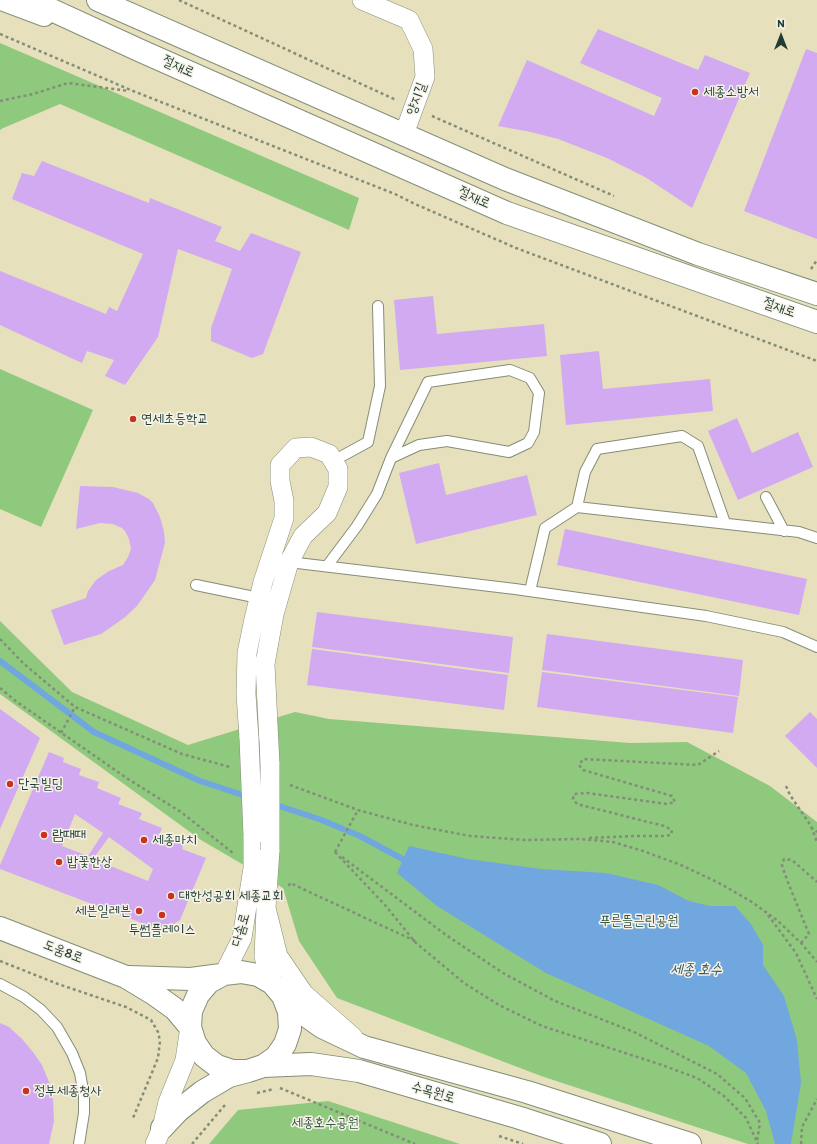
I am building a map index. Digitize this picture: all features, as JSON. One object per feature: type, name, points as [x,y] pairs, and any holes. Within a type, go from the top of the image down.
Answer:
[{"type":"street","name":"절재로","points":[[4,0],[141,51]]},
{"type":"street","name":"절재로","points":[[30,0],[141,51],[507,213],[817,322]]},
{"type":"street","name":"절재로","points":[[98,0],[505,179],[676,245],[817,294]]},
{"type":"street","name":"절재로","points":[[112,0],[148,22]]},
{"type":"street","name":"양지길","points":[[362,0],[409,20],[422,49],[425,77],[404,134]]},
{"type":"street","name":"다솜로","points":[[224,974],[242,938],[253,868],[249,738],[246,694],[247,653],[259,598],[284,518],[284,501],[280,481],[280,465],[296,448],[311,447],[330,454],[338,469],[338,487],[327,513],[303,536],[289,562],[274,614],[265,664],[270,764],[270,850],[264,957],[272,983]]},
{"type":"street","name":"수목원로","points":[[266,908],[278,956],[304,994],[364,1047]]},
{"type":"street","name":"도움8로","points":[[0,928],[126,977],[175,1009],[190,1028]]},
{"type":"street","name":"다솜로","points":[[241,972],[258,975],[272,983],[283,996],[289,1012],[290,1028],[285,1044],[276,1057],[255,1069],[229,1076],[202,1092],[178,1111],[158,1136],[168,1102],[185,1060],[191,1011],[198,995],[209,982],[224,974],[241,972]]},
{"type":"street","name":"도움8로","points":[[126,977],[191,979],[224,974]]},
{"type":"street","name":"수목원로","points":[[285,1001],[322,1027],[364,1047],[526,1092],[690,1144]]},
{"type":"street","name":"다솜로","points":[[190,1028],[195,1043],[204,1056],[217,1066],[232,1071],[255,1069]]},
{"type":"street","name":"수목원로","points":[[255,1069],[311,1064],[359,1071],[520,1118],[600,1144]]},
{"type":"street","points":[[158,1136],[247,1081],[289,1074],[359,1071]]},
{"type":"lane","points":[[333,461],[368,442],[380,386],[378,306]]},
{"type":"lane","points":[[327,566],[357,526],[377,494],[391,458],[428,382],[510,370],[530,378],[539,393],[534,432],[528,443],[509,452],[447,442],[419,445],[391,458]]},
{"type":"lane","points":[[577,507],[586,472],[597,449],[682,436],[698,446],[725,523]]},
{"type":"lane","points":[[766,497],[784,530]]},
{"type":"lane","points":[[530,591],[545,528],[577,507],[784,530],[799,532],[817,538]]},
{"type":"lane","points":[[289,562],[530,591],[714,618],[783,632],[817,647]]},
{"type":"lane","points":[[196,585],[259,598]]},
{"type":"lane","points":[[0,984],[24,997],[41,1010],[57,1027],[72,1053],[80,1072],[84,1096],[84,1113],[79,1144]]},
{"type":"path","points":[[179,0],[348,79],[617,198]]},
{"type":"path","points":[[0,34],[133,91],[395,194],[516,248],[817,361]]},
{"type":"path","points":[[0,101],[68,83],[133,91]]},
{"type":"path","points":[[0,639],[23,663],[75,706],[182,754],[234,768]]},
{"type":"path","points":[[0,688],[17,702],[128,779],[181,812],[237,856]]},
{"type":"path","points":[[61,733],[75,706]]},
{"type":"path","points":[[286,783],[358,810],[414,825],[470,836],[525,840],[663,836],[672,835],[672,830],[664,826],[577,804],[573,799],[574,794],[587,794],[667,804],[675,802],[672,796],[583,770],[579,765],[583,759],[698,765],[719,751]]},
{"type":"path","points":[[786,786],[790,795],[811,826],[817,832]]},
{"type":"path","points":[[335,852],[358,810]]},
{"type":"path","points":[[811,826],[817,842]]},
{"type":"path","points":[[580,839],[613,842],[681,865],[720,884],[752,902],[778,921],[801,943],[817,962]]},
{"type":"path","points":[[335,852],[385,904],[416,942],[464,983],[499,1006],[542,1026],[697,1078],[724,1096],[746,1118],[758,1142]]},
{"type":"path","points":[[335,852],[446,935],[503,973],[555,1001],[634,1032],[717,1074],[745,1098],[760,1123],[758,1142]]},
{"type":"path","points":[[801,943],[809,934],[787,880],[782,865],[784,859],[792,860],[817,882]]},
{"type":"path","points":[[288,890],[290,883],[416,942]]},
{"type":"path","points":[[765,912],[796,953],[817,999]]},
{"type":"path","points":[[0,961],[58,984],[126,1007],[151,1020],[158,1032],[160,1041],[158,1058],[133,1118]]},
{"type":"path","points":[[251,1094],[286,1087]]},
{"type":"path","points":[[279,1088],[414,1144]]},
{"type":"path","points":[[801,1144],[802,1127],[817,1099]]},
{"type":"path","points":[[192,1144],[226,1105]]},
{"type":"path","points":[[493,1134],[523,1144]]},
{"type":"green space","points":[[0,43],[359,198],[349,230],[60,104],[1,129],[0,131]]},
{"type":"green space","points":[[0,369],[93,410],[41,527],[0,509]]},
{"type":"green space","name":"푸른뜰근린공원","points":[[0,621],[72,692],[188,745],[295,712],[329,719],[630,743],[687,742],[770,786],[817,822],[817,1144],[748,1144],[541,1076],[337,998],[299,941],[283,888],[201,840],[0,694]]},
{"type":"green space","name":"세종호수공원","points":[[328,1101],[460,1144],[209,1144],[238,1110]]},
{"type":"water","name":"세종 호수","points":[[409,846],[468,859],[541,869],[606,873],[658,885],[689,901],[710,906],[735,906],[751,924],[763,945],[763,965],[784,996],[797,1040],[801,1083],[791,1144],[775,1144],[766,1111],[746,1073],[709,1046],[546,973],[437,906],[397,873]]},
{"type":"building","points":[[598,29],[698,70],[705,55],[750,73],[692,208],[645,177],[607,158],[558,139],[498,126],[527,60],[654,116],[662,98],[580,63]]},
{"type":"building","points":[[806,49],[817,53],[817,239],[744,211]]},
{"type":"building","points":[[42,161],[149,203],[150,198],[222,227],[215,241],[240,251],[251,233],[301,252],[263,354],[252,358],[211,341],[211,328],[232,269],[178,249],[158,337],[125,385],[105,376],[114,360],[87,351],[82,363],[0,325],[0,271],[106,314],[109,307],[117,311],[143,254],[12,199],[22,173],[34,176]]},
{"type":"building","points":[[433,296],[437,334],[544,324],[547,356],[400,370],[394,300]]},
{"type":"building","points":[[599,351],[603,389],[710,379],[713,411],[566,425],[560,355]]},
{"type":"building","points":[[737,418],[752,453],[798,432],[813,467],[738,500],[708,431]]},
{"type":"building","points":[[439,463],[446,495],[527,475],[537,515],[416,544],[399,473]]},
{"type":"building","points":[[80,486],[113,487],[138,493],[149,499],[153,503],[160,517],[165,543],[155,580],[137,606],[124,618],[101,634],[64,645],[51,610],[86,598],[88,591],[96,580],[109,571],[123,565],[131,549],[129,539],[125,531],[113,524],[100,523],[76,529]]},
{"type":"building","points":[[565,529],[807,579],[799,615],[557,565]]},
{"type":"building","points":[[317,612],[513,637],[509,673],[312,647]]},
{"type":"building","points":[[547,634],[743,660],[739,696],[542,670]]},
{"type":"building","points":[[312,649],[508,675],[504,710],[307,685]]},
{"type":"building","points":[[542,672],[738,697],[733,733],[537,707]]},
{"type":"building","name":"단국빌딩","points":[[0,709],[40,738],[0,829]]},
{"type":"building","points":[[810,712],[817,719],[817,768],[785,736]]},
{"type":"building","name":"세종마치","points":[[49,752],[64,758],[63,762],[81,769],[79,775],[99,782],[97,788],[121,798],[118,804],[142,813],[139,819],[162,828],[159,835],[184,843],[182,849],[206,858],[180,920],[163,931],[0,869],[0,865]],"holes":[[[75,814],[103,833],[88,856],[62,846]],[[109,837],[153,869],[148,881],[93,859]]]},
{"type":"building","name":"정부세종청사","points":[[0,1023],[9,1027],[33,1052],[42,1065],[49,1082],[53,1100],[54,1121],[49,1144],[0,1144]]},
{"type":"waterway","points":[[0,661],[94,732],[200,781],[249,797]]},
{"type":"waterway","points":[[273,804],[319,819],[360,836],[410,863]]},
{"type":"place","name":"세종소방서","points":[[695,92]]},
{"type":"place","name":"연세초등학교","points":[[133,419]]},
{"type":"place","name":"단국빌딩","points":[[10,784]]},
{"type":"place","name":"람때때","points":[[44,835]]},
{"type":"place","name":"세종마치","points":[[144,840]]},
{"type":"place","name":"밥꽃한상","points":[[59,862]]},
{"type":"place","name":"대한성공회 세종교회","points":[[171,896]]},
{"type":"place","name":"세븐일레븐","points":[[139,911]]},
{"type":"place","name":"투썸플레이스","points":[[162,915]]},
{"type":"place","name":"정부세종청사","points":[[26,1091]]}]
